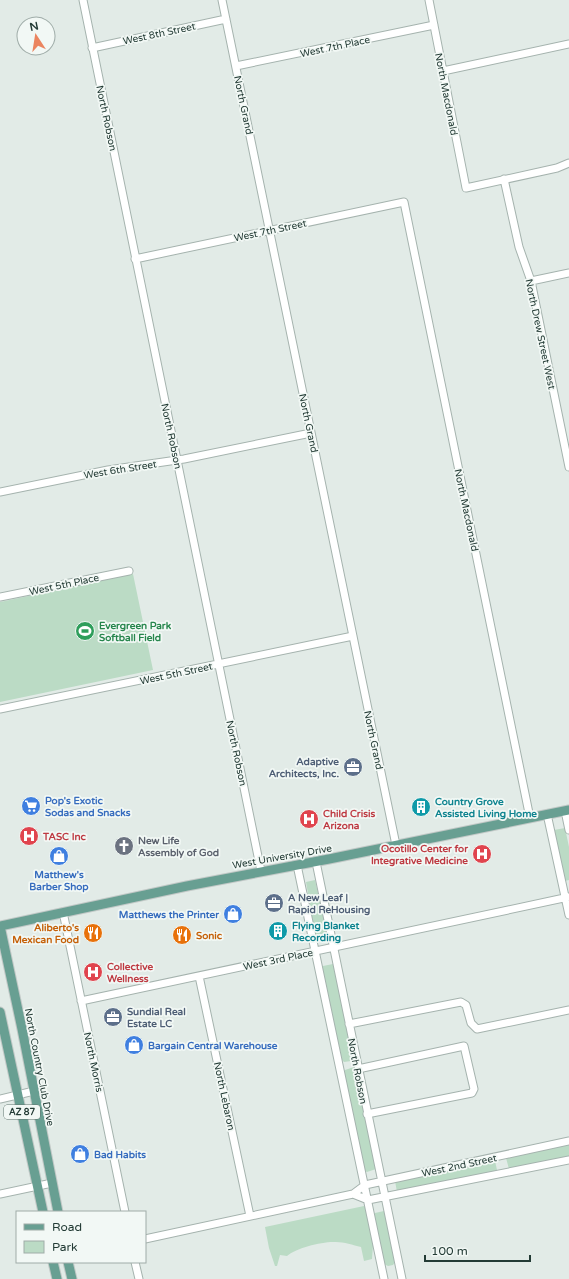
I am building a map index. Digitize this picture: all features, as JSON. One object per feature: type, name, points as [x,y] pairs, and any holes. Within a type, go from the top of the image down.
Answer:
[{"type":"main road","name":"West University Drive","points":[[0,926],[261,871],[316,862],[567,810]]},
{"type":"main road","name":"North Country Club Drive","points":[[0,926],[58,1211]]},
{"type":"main road","name":"AZ 87","points":[[0,1012],[43,1211]]},
{"type":"main road","points":[[53,1263],[57,1279]]},
{"type":"main road","points":[[68,1263],[72,1279]]},
{"type":"street","name":"North Robson","points":[[83,0],[261,871]]},
{"type":"street","name":"North Grand","points":[[222,0],[396,845]]},
{"type":"street","name":"North Macdonald","points":[[428,0],[466,188],[504,179]]},
{"type":"street","name":"West 8th Street","points":[[92,48],[226,19]]},
{"type":"street","name":"West 7th Place","points":[[236,66],[434,25]]},
{"type":"street","points":[[443,71],[569,44]]},
{"type":"street","points":[[504,179],[557,168],[569,163]]},
{"type":"street","name":"North Drew Street West","points":[[504,179],[519,247],[531,281],[569,467]]},
{"type":"street","name":"North Macdonald","points":[[404,202],[530,818]]},
{"type":"street","name":"West 7th Street","points":[[135,259],[404,202]]},
{"type":"street","points":[[531,281],[569,273]]},
{"type":"street","name":"West 6th Street","points":[[0,492],[108,470],[177,460],[311,433]]},
{"type":"street","name":"West 5th Place","points":[[0,597],[129,571]]},
{"type":"street","name":"West 5th Street","points":[[0,709],[353,636]]},
{"type":"street","points":[[567,810],[569,830]]},
{"type":"street","points":[[547,814],[567,898],[569,915]]},
{"type":"street","name":"North Robson","points":[[316,862],[402,1279]]},
{"type":"street","name":"North Robson","points":[[297,865],[384,1279]]},
{"type":"street","name":"West 3rd Place","points":[[81,1001],[567,898]]},
{"type":"street","name":"North Morris","points":[[63,912],[125,1211]]},
{"type":"street","name":"North Lebaron","points":[[200,976],[250,1216]]},
{"type":"street","points":[[349,1024],[461,1002],[466,1004],[471,1023],[477,1028],[569,1010]]},
{"type":"street","points":[[358,1069],[464,1046],[474,1089],[472,1093],[367,1114]]},
{"type":"street","points":[[0,1099],[34,1092]]},
{"type":"street","name":"West 2nd Street","points":[[146,1239],[353,1194],[365,1184],[569,1141]]},
{"type":"street","name":"West 2nd Street","points":[[368,1200],[569,1160]]},
{"type":"street","points":[[0,1194],[52,1183]]},
{"type":"street","points":[[353,1194],[368,1200]]},
{"type":"street","points":[[136,1263],[139,1279]]},
{"type":"green space","points":[[133,574],[153,670],[0,702],[0,602]]},
{"type":"green space","points":[[565,828],[569,847],[569,880],[565,881],[554,830]]},
{"type":"green space","points":[[315,880],[327,933],[318,935],[315,934],[306,882]]},
{"type":"green space","points":[[333,964],[353,1058],[351,1061],[344,1062],[342,1060],[323,970],[323,966]]},
{"type":"green space","points":[[354,1067],[376,1169],[367,1172],[365,1171],[344,1071]]},
{"type":"green space","points":[[569,1145],[569,1156],[509,1169],[506,1158]]},
{"type":"green space","points":[[495,1161],[496,1172],[397,1192],[395,1181]]},
{"type":"green space","points":[[364,1206],[366,1208],[373,1245],[372,1259],[364,1261],[361,1247],[342,1242],[331,1242],[303,1248],[287,1256],[280,1255],[277,1266],[275,1266],[269,1248],[265,1227]]},
{"type":"green space","points":[[384,1211],[386,1213],[395,1262],[393,1265],[388,1266],[384,1264],[374,1214]]},
{"type":"place","name":"Evergreen Park Softball Field","points":[[85,631]]},
{"type":"place","name":"Adaptive Architects, Inc.","points":[[353,767]]},
{"type":"place","name":"Pop's Exotic Sodas and Snacks","points":[[31,806]]},
{"type":"place","name":"Country Grove Assisted Living Home","points":[[421,807]]},
{"type":"place","name":"Child Crisis Arizona","points":[[309,819]]},
{"type":"place","name":"TASC Inc","points":[[29,836]]},
{"type":"place","name":"New Life Assembly of God","points":[[124,846]]},
{"type":"place","name":"Ocotillo Center for Integrative Medicine","points":[[482,854]]},
{"type":"place","name":"Matthew's Barber Shop","points":[[59,856]]},
{"type":"place","name":"A New Leaf | Rapid ReHousing","points":[[274,903]]},
{"type":"place","name":"Matthews the Printer","points":[[233,914]]},
{"type":"place","name":"Flying Blanket Recording","points":[[278,931]]},
{"type":"place","name":"Aliberto's Mexican Food","points":[[93,933]]},
{"type":"place","name":"Sonic","points":[[182,935]]},
{"type":"place","name":"Collective Wellness","points":[[93,972]]},
{"type":"place","name":"Sundial Real Estate LC","points":[[113,1017]]},
{"type":"place","name":"Bargain Central Warehouse","points":[[134,1045]]},
{"type":"place","name":"Bad Habits","points":[[80,1154]]}]
